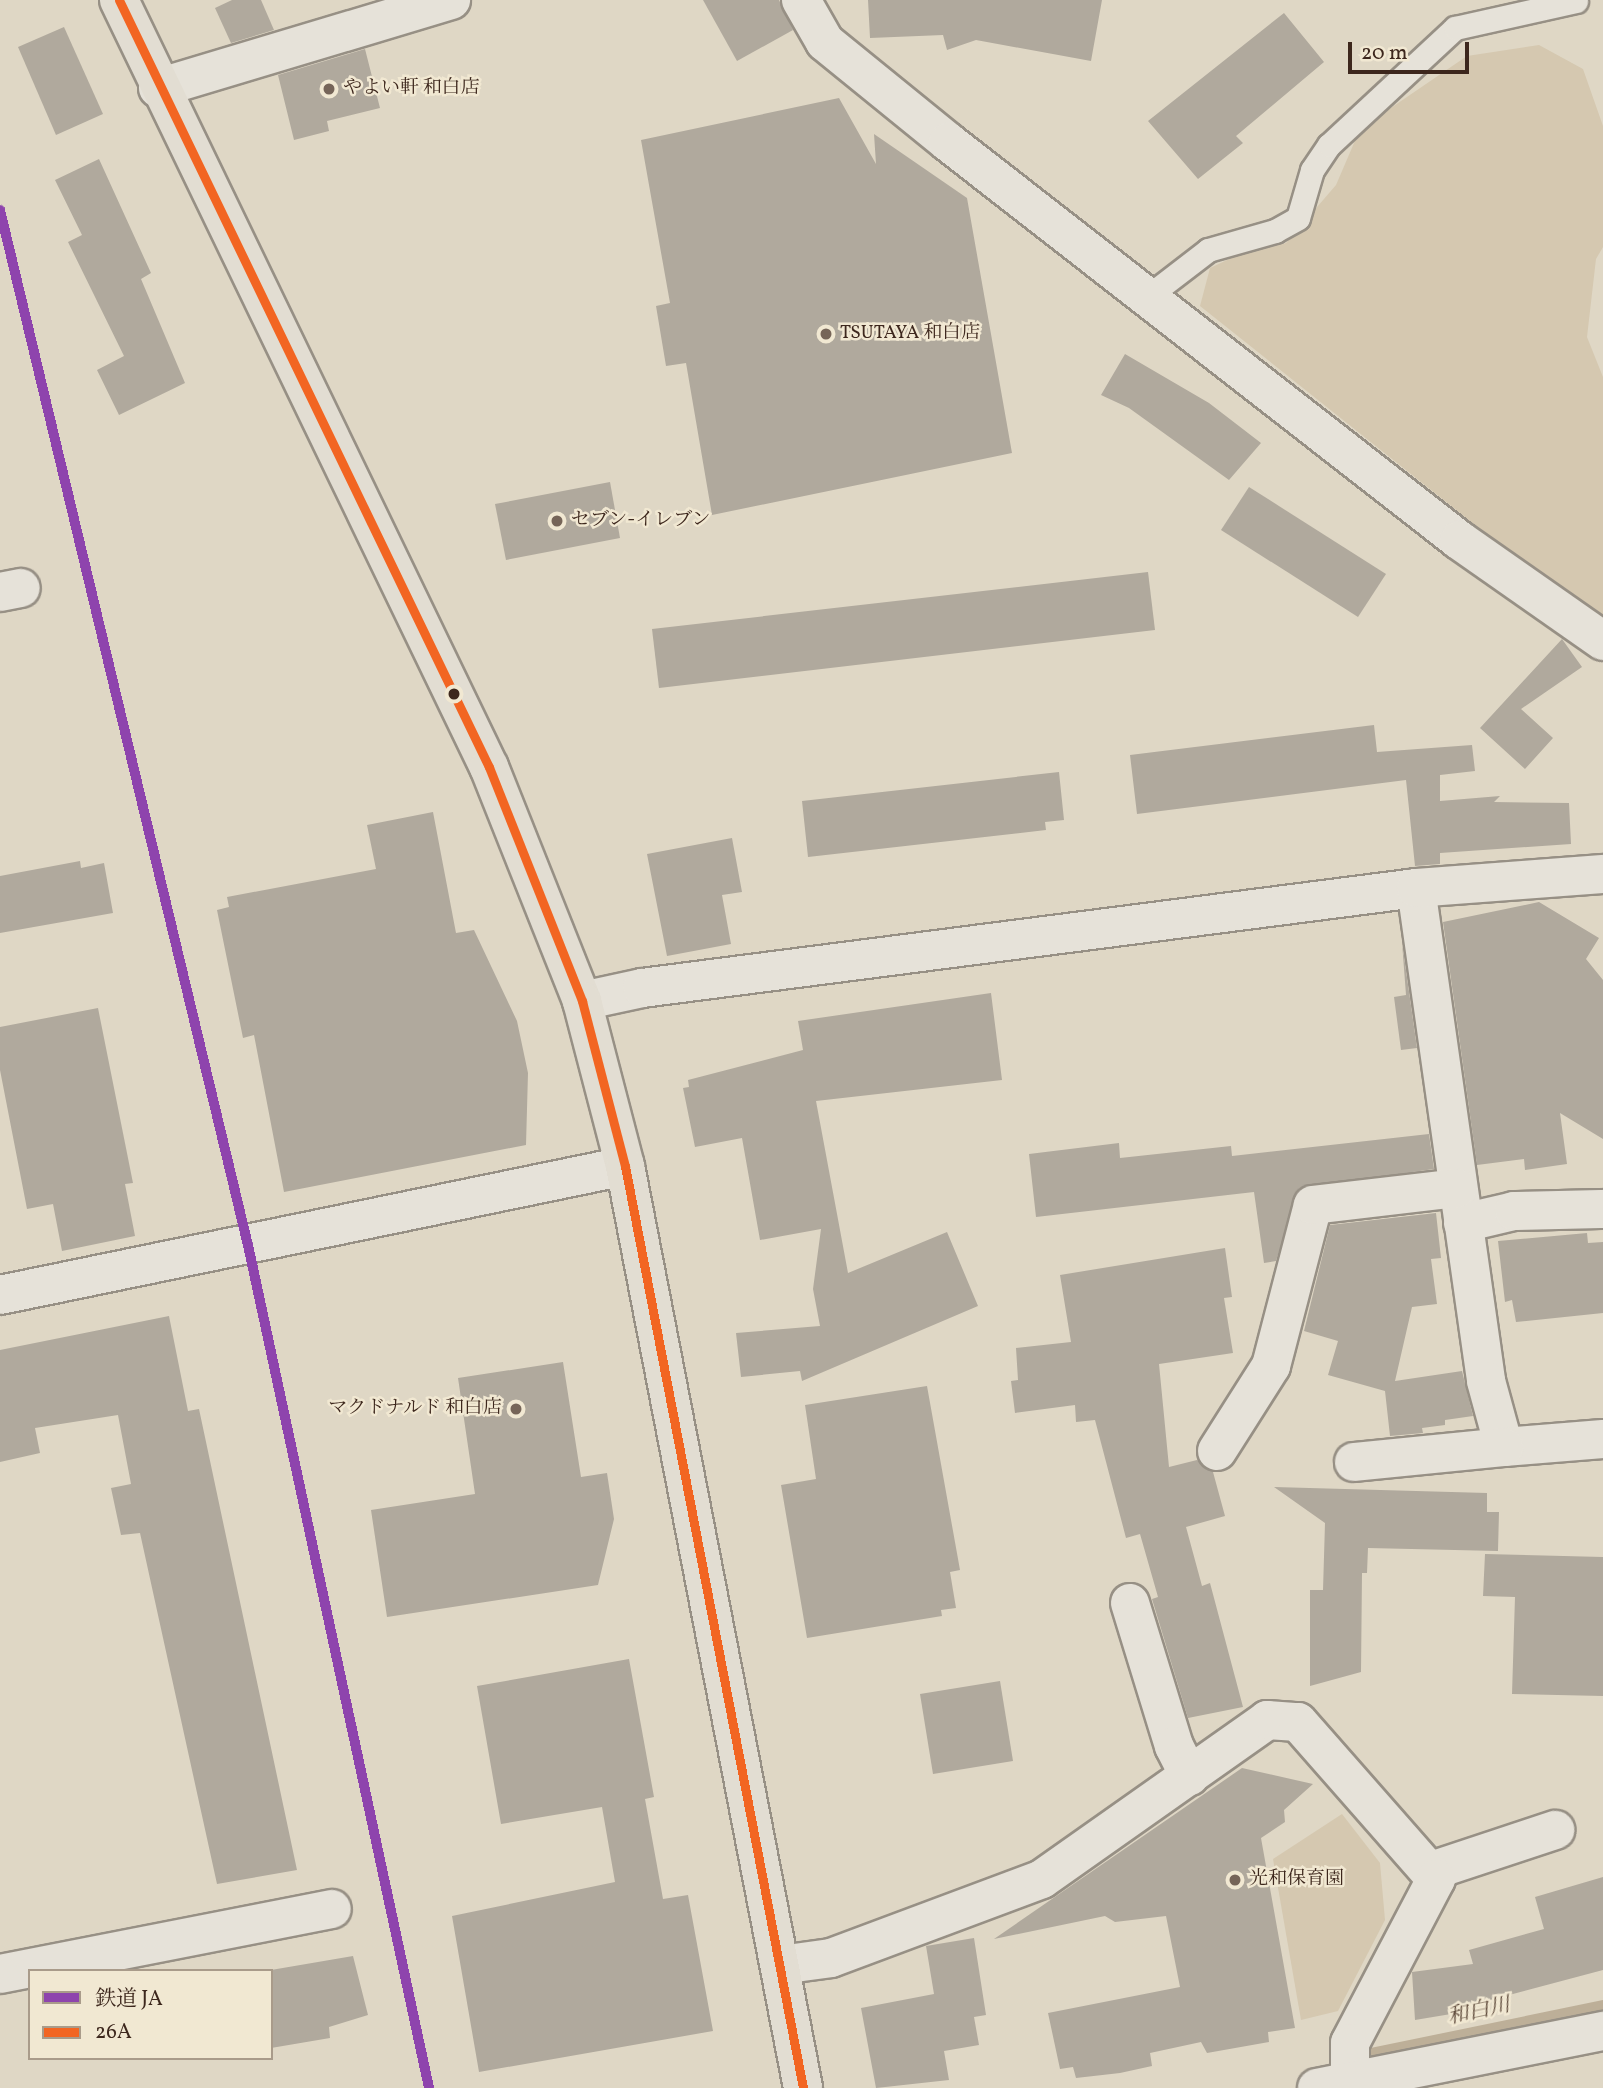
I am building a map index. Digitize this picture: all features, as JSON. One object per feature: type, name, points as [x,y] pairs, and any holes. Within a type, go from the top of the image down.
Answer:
[{"type":"highway","points":[[119,0],[158,88],[287,338],[489,766],[582,1001],[625,1166],[803,2088]]},
{"type":"street","points":[[158,88],[379,12],[451,0]]},
{"type":"street","points":[[801,0],[825,42],[1460,540],[1603,641]]},
{"type":"street","points":[[582,1001],[642,988],[1416,888],[1603,874]]},
{"type":"street","points":[[1416,888],[1486,1381],[1504,1447]]},
{"type":"street","points":[[0,1295],[625,1166]]},
{"type":"street","points":[[1217,1451],[1271,1366],[1313,1205],[1461,1206],[1514,1211],[1603,1209]]},
{"type":"street","points":[[1354,1462],[1603,1439]]},
{"type":"street","points":[[1130,1603],[1174,1746],[1189,1776]]},
{"type":"street","points":[[780,1965],[831,1958],[1042,1879],[1267,1720],[1298,1723],[1436,1879],[1350,2043],[1334,2084]]},
{"type":"street","points":[[1431,1871],[1555,1830]]},
{"type":"street","points":[[0,1974],[332,1909]]},
{"type":"street","points":[[1334,2084],[1603,2031]]},
{"type":"lane","points":[[1147,297],[1208,250],[1275,231],[1298,218],[1312,170],[1329,145],[1455,28],[1576,1]]},
{"type":"shaded area","points":[[1539,45],[1583,69],[1603,126],[1603,247],[1596,259],[1587,337],[1603,377],[1603,627],[1200,306],[1210,268],[1242,253],[1286,243],[1336,185],[1360,129],[1467,56]]},
{"type":"shaded area","points":[[1342,1814],[1380,1863],[1385,1920],[1338,2011],[1301,2020],[1273,1859]]},
{"type":"building","points":[[232,0],[261,0],[274,30],[231,43],[215,8]]},
{"type":"building","points":[[703,0],[779,0],[793,30],[737,61]]},
{"type":"building","points":[[868,0],[1102,0],[1091,61],[976,40],[947,50],[943,35],[870,38]]},
{"type":"building","points":[[1284,13],[1324,62],[1236,136],[1243,143],[1198,179],[1148,121]]},
{"type":"building","points":[[64,27],[103,114],[56,135],[18,47]]},
{"type":"building","name":"やよい軒 和白店","points":[[365,49],[380,108],[327,121],[329,131],[294,140],[278,75]]},
{"type":"building","name":"TSUTAYA 和白店","points":[[839,98],[876,164],[874,134],[967,198],[1012,453],[712,515],[686,363],[666,366],[656,306],[670,303],[641,140]]},
{"type":"building","points":[[99,159],[151,273],[141,279],[185,383],[119,415],[97,370],[124,356],[68,242],[82,235],[55,180]]},
{"type":"building","points":[[1125,354],[1209,403],[1261,443],[1229,480],[1129,408],[1101,395]]},
{"type":"building","name":"セブン-イレブン","points":[[610,482],[620,538],[506,560],[495,504]]},
{"type":"building","points":[[1249,487],[1386,574],[1358,617],[1221,530]]},
{"type":"building","points":[[1148,572],[1155,630],[659,688],[652,629]]},
{"type":"building","points":[[1562,639],[1582,667],[1521,709],[1553,738],[1525,769],[1480,728]]},
{"type":"building","points":[[1374,725],[1377,752],[1472,745],[1475,771],[1440,775],[1440,801],[1500,796],[1494,802],[1569,803],[1571,844],[1440,853],[1440,864],[1415,866],[1406,780],[1137,814],[1130,755]]},
{"type":"building","points":[[1059,772],[1064,820],[1045,822],[1046,830],[808,857],[802,801]]},
{"type":"building","points":[[433,812],[456,933],[474,930],[517,1021],[528,1073],[526,1145],[284,1192],[254,1035],[243,1038],[217,910],[229,907],[227,897],[376,869],[367,825]]},
{"type":"building","points":[[732,838],[742,892],[722,895],[731,944],[667,956],[647,854]]},
{"type":"building","points":[[80,861],[81,868],[104,863],[113,913],[0,933],[0,876]]},
{"type":"building","points":[[1539,902],[1599,938],[1586,959],[1603,980],[1603,1139],[1560,1113],[1567,1164],[1525,1170],[1524,1159],[1477,1165],[1443,922]]},
{"type":"building","points":[[1402,942],[1417,1048],[1401,1050],[1394,997],[1406,995]]},
{"type":"building","points":[[991,993],[1002,1080],[816,1101],[848,1273],[947,1232],[978,1306],[802,1381],[800,1371],[741,1377],[736,1333],[820,1326],[813,1289],[821,1229],[760,1240],[742,1138],[695,1147],[683,1088],[689,1087],[688,1080],[803,1050],[798,1021]]},
{"type":"building","points":[[98,1008],[133,1183],[125,1184],[135,1236],[62,1251],[53,1204],[27,1209],[0,1070],[0,1027]]},
{"type":"building","points":[[1429,1134],[1434,1169],[1299,1188],[1276,1261],[1264,1263],[1254,1192],[1036,1217],[1029,1154],[1119,1143],[1120,1158],[1231,1146],[1232,1156]]},
{"type":"building","points":[[1436,1213],[1441,1258],[1431,1259],[1437,1304],[1412,1307],[1395,1381],[1462,1371],[1473,1416],[1445,1420],[1445,1425],[1422,1428],[1423,1433],[1390,1436],[1385,1391],[1328,1375],[1338,1341],[1304,1331],[1330,1225]]},
{"type":"building","points":[[1587,1233],[1588,1243],[1603,1242],[1603,1313],[1516,1322],[1512,1300],[1505,1302],[1498,1241]]},
{"type":"building","points":[[1225,1248],[1232,1297],[1224,1298],[1233,1353],[1159,1364],[1169,1467],[1197,1460],[1213,1472],[1225,1516],[1186,1527],[1202,1586],[1210,1583],[1243,1707],[1188,1718],[1152,1599],[1158,1597],[1140,1534],[1126,1538],[1095,1420],[1076,1422],[1075,1405],[1015,1413],[1011,1381],[1018,1380],[1016,1348],[1071,1342],[1060,1275]]},
{"type":"building","points":[[169,1316],[188,1411],[199,1409],[297,1870],[217,1884],[140,1533],[121,1535],[111,1488],[131,1484],[118,1415],[35,1428],[40,1453],[0,1462],[0,1350]]},
{"type":"building","points":[[563,1362],[581,1477],[607,1473],[614,1519],[598,1585],[387,1617],[371,1510],[475,1494],[458,1378]]},
{"type":"building","points":[[927,1386],[960,1570],[950,1572],[956,1608],[941,1610],[942,1616],[807,1638],[781,1485],[816,1479],[805,1405]]},
{"type":"building","points":[[1274,1487],[1487,1493],[1487,1512],[1499,1512],[1498,1551],[1368,1548],[1367,1573],[1362,1573],[1361,1672],[1310,1686],[1310,1590],[1323,1590],[1325,1523]]},
{"type":"building","points":[[1485,1554],[1603,1557],[1603,1696],[1512,1694],[1515,1597],[1483,1596]]},
{"type":"building","points":[[629,1659],[654,1797],[645,1799],[663,1899],[688,1895],[713,2031],[479,2072],[452,1916],[615,1882],[602,1807],[501,1824],[477,1686]]},
{"type":"building","points":[[1000,1681],[1013,1761],[933,1774],[920,1694]]},
{"type":"building","points":[[1242,1768],[1313,1784],[1284,1810],[1285,1822],[1261,1838],[1295,2028],[1268,2032],[1269,2042],[1207,2053],[1201,2042],[1150,2053],[1152,2066],[1120,2073],[1076,2078],[1073,2067],[1060,2069],[1048,2013],[1180,1987],[1166,1916],[1115,1922],[1105,1916],[994,1939]]},
{"type":"building","points":[[1603,1877],[1603,1970],[1468,2006],[1469,2011],[1415,2020],[1412,1972],[1473,1964],[1469,1950],[1544,1929],[1535,1897]]},
{"type":"building","points":[[974,1938],[986,2015],[974,2017],[979,2045],[944,2051],[949,2080],[876,2088],[861,2008],[934,1994],[926,1946]]},
{"type":"building","points":[[353,1956],[368,2015],[329,2027],[330,2038],[273,2048],[273,1970]]},
{"type":"waterway","name":"和白川","points":[[1362,2056],[1603,2006]]},
{"type":"rail line","name":"JA","points":[[0,210],[248,1245],[429,2088]]},
{"type":"transit line","name":"26A","points":[[119,0],[489,767],[582,1001],[625,1166],[803,2088]]},
{"type":"place","name":"やよい軒 和白店","points":[[329,89]]},
{"type":"place","name":"TSUTAYA 和白店","points":[[826,334]]},
{"type":"place","name":"セブン-イレブン","points":[[557,521]]},
{"type":"place","name":"マクドナルド 和白店","points":[[516,1409]]},
{"type":"place","name":"光和保育園","points":[[1235,1880]]}]
